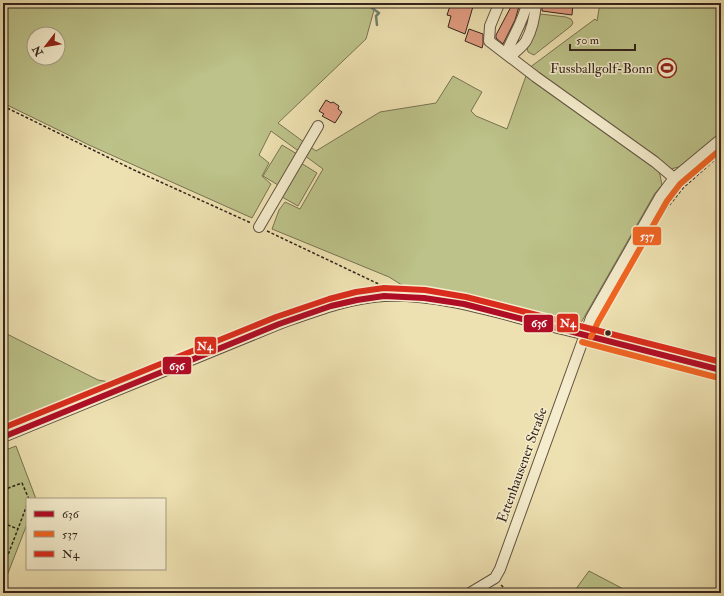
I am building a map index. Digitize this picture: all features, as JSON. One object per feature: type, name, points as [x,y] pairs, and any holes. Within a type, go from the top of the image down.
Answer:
[{"type":"street","points":[[498,3],[499,4],[490,26],[489,41],[655,162],[674,178]]},
{"type":"street","points":[[508,56],[511,40],[522,18],[527,3]]},
{"type":"street","points":[[508,56],[520,48],[526,41],[535,14],[536,3]]},
{"type":"street","points":[[259,227],[318,126]]},
{"type":"street","name":"Ettenhausener Straße","points":[[495,578],[500,569],[591,318],[660,197],[674,178],[721,139]]},
{"type":"street","points":[[3,437],[279,324],[343,303],[383,296],[405,296],[444,300],[584,334],[721,370]]},
{"type":"street","points":[[470,593],[495,578]]},
{"type":"path","points":[[3,106],[134,170],[259,227],[391,290]]},
{"type":"path","points":[[660,217],[683,188],[721,154]]},
{"type":"path","points":[[3,490],[22,483],[30,498]]},
{"type":"path","points":[[3,568],[26,508]]},
{"type":"path","points":[[3,524],[18,529]]},
{"type":"path","points":[[495,578],[510,593]]},
{"type":"green space","points":[[3,3],[376,3],[366,39],[278,123],[316,151],[380,112],[436,103],[453,76],[482,92],[471,111],[476,116],[507,129],[526,76],[659,170],[662,185],[655,193],[582,321],[577,326],[442,295],[410,290],[389,277],[272,229],[279,210],[285,202],[300,209],[323,169],[271,131],[259,155],[269,163],[262,176],[271,184],[252,218],[89,145],[3,103]]},
{"type":"green space","points":[[600,3],[721,3],[721,137],[682,166],[671,169],[529,68],[595,19],[597,21]]},
{"type":"green space","points":[[540,14],[566,17],[571,19],[573,23],[534,55],[528,52],[527,47]]},
{"type":"green space","points":[[282,145],[297,154],[278,185],[263,176]]},
{"type":"green space","points":[[301,163],[317,173],[298,206],[282,197]]},
{"type":"green space","points":[[3,332],[98,380],[115,383],[3,430]]},
{"type":"green space","points":[[16,446],[36,498],[26,498],[26,527],[3,586],[3,451]]},
{"type":"green space","points":[[589,571],[631,593],[573,593]]},
{"type":"building","points":[[451,3],[474,3],[465,34],[448,27],[451,16],[447,15]]},
{"type":"building","points":[[513,3],[520,3],[515,20],[503,44],[496,38],[496,35]]},
{"type":"building","points":[[542,3],[573,3],[572,15],[542,11]]},
{"type":"building","points":[[469,29],[483,34],[482,48],[465,41]]},
{"type":"building","points":[[326,100],[339,106],[338,109],[342,112],[335,123],[322,116],[324,114],[319,111]]},
{"type":"waterway","points":[[365,3],[379,13],[376,16],[377,25]]},
{"type":"transit line","name":"537","points":[[591,337],[598,322],[667,201],[680,184],[721,149]]},
{"type":"transit line","name":"N4","points":[[3,428],[276,317],[329,299],[356,292],[384,288],[425,290],[466,297],[721,362]]},
{"type":"transit line","name":"636","points":[[3,437],[279,324],[331,306],[384,296],[424,298],[464,304],[721,370]]},
{"type":"transit line","name":"537","points":[[582,342],[719,378]]},
{"type":"place","name":"Fussballgolf-Bonn","points":[[667,68]]}]
